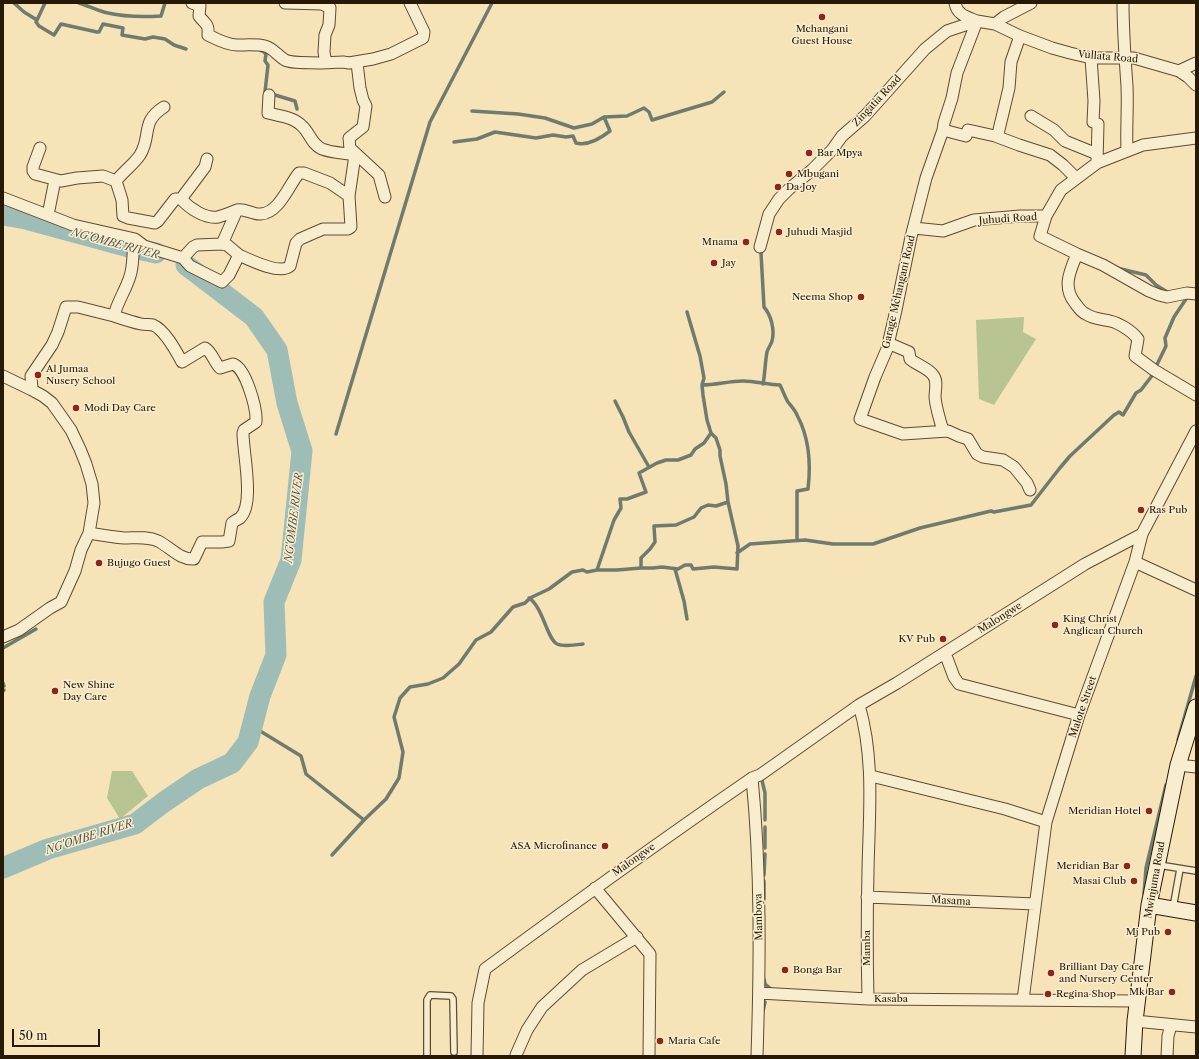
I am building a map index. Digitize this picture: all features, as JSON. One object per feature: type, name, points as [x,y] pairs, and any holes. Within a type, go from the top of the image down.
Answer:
[{"type":"street","points":[[192,3],[200,6],[199,16],[207,24],[209,28],[208,34],[215,39],[236,45],[263,46],[277,52],[285,60],[292,62],[321,63],[356,63],[391,54],[423,38],[424,32],[410,3]]},
{"type":"street","points":[[285,3],[322,4],[330,8],[329,25],[325,35],[325,58],[321,63]]},
{"type":"street","points":[[955,3],[957,11],[963,16],[977,21]]},
{"type":"street","points":[[996,24],[1004,17],[1032,3]]},
{"type":"street","points":[[1123,3],[1124,58],[1127,86],[1127,151]]},
{"type":"street","name":"Zingatia Road","points":[[760,247],[769,214],[779,200],[832,150],[842,136],[865,116],[925,49],[947,31],[977,21],[996,24]]},
{"type":"street","name":"Garage Mchangani Road","points":[[977,21],[957,73],[943,130],[926,178],[888,343],[860,419],[903,434],[948,431],[968,439],[977,454],[983,457],[1003,460],[1014,467],[1027,483],[1030,490]]},
{"type":"street","name":"Vullata Road","points":[[996,24],[997,26],[1020,36],[1052,48],[1091,58],[1134,58],[1179,71],[1196,85]]},
{"type":"street","points":[[995,136],[998,134],[1003,117],[1011,62],[1020,36]]},
{"type":"street","points":[[1030,116],[1054,130],[1063,140],[1097,158],[1098,124],[1093,122],[1094,101],[1091,58]]},
{"type":"street","points":[[183,258],[193,247],[197,245],[222,244],[227,245],[239,255],[272,268],[288,268],[290,266],[296,243],[300,239],[323,229],[348,230],[351,228],[350,196],[353,152],[349,138],[363,127],[366,106],[360,88],[356,63]]},
{"type":"street","points":[[1179,71],[1196,63]]},
{"type":"street","points":[[269,95],[268,113],[295,120],[302,124],[311,140],[321,148],[353,152],[379,175],[385,197]]},
{"type":"street","points":[[116,181],[140,155],[143,149],[149,121],[164,107]]},
{"type":"street","points":[[943,130],[966,136],[968,130],[995,136],[1050,155],[1076,178]]},
{"type":"street","name":"Juhudi Road","points":[[914,228],[943,231],[974,220],[1020,216],[1046,216],[1061,190],[1097,158],[1148,144],[1196,138]]},
{"type":"street","points":[[40,148],[33,167],[33,172],[35,174],[51,177],[55,180],[67,181],[77,178],[103,176],[116,181]]},
{"type":"street","points":[[181,199],[205,167],[208,159]]},
{"type":"street","points":[[116,181],[118,192],[122,200],[123,216],[155,223],[174,199],[181,199],[193,210],[208,216],[216,217],[236,210],[263,214],[268,212],[282,199],[299,174],[304,173],[330,183],[350,196]]},
{"type":"street","points":[[48,215],[55,180]]},
{"type":"street","points":[[3,198],[72,224],[135,239],[144,246],[183,258],[190,266],[222,282],[229,275],[239,255]]},
{"type":"street","points":[[222,244],[236,210]]},
{"type":"street","points":[[1046,216],[1040,236],[1103,265],[1159,295],[1167,297],[1187,293],[1196,294]]},
{"type":"street","points":[[114,316],[130,274],[133,262],[133,248],[135,239]]},
{"type":"street","points":[[1077,254],[1068,279],[1068,289],[1072,300],[1080,310],[1086,315],[1121,325],[1138,339],[1135,356],[1154,370],[1196,395]]},
{"type":"street","points":[[32,390],[31,376],[52,345],[66,307],[78,307],[142,324],[152,324],[171,344],[182,362],[205,348],[210,351],[220,368],[233,364],[238,366],[247,383],[256,416],[256,422],[244,430],[243,433],[248,496],[242,516],[232,523],[229,541],[202,542],[196,557],[194,560],[191,560],[180,555],[162,543],[150,538],[116,537],[89,533]]},
{"type":"street","points":[[888,343],[908,352],[910,359],[934,377],[936,381],[936,403],[943,431]]},
{"type":"street","points":[[3,376],[32,390],[52,403],[71,430],[80,448],[88,470],[94,503],[89,533],[81,550],[76,571],[61,602],[19,630],[3,637]]},
{"type":"street","name":"Malote Street","points":[[1023,1000],[1046,822],[1079,715],[1135,562],[1142,534],[1196,431]]},
{"type":"street","name":"Malongwe","points":[[477,1056],[478,1003],[484,969],[595,888],[859,705],[945,653],[1065,576],[1142,534]]},
{"type":"street","points":[[1135,562],[1196,590]]},
{"type":"street","points":[[945,653],[958,684],[1079,715]]},
{"type":"street","points":[[859,705],[864,721],[871,776],[867,897]]},
{"type":"street","name":"Mwinjuma Road","points":[[1133,1056],[1135,1021],[1149,905],[1178,765],[1196,707]]},
{"type":"street","points":[[1178,765],[1196,767]]},
{"type":"street","points":[[871,776],[1005,809],[1046,822]]},
{"type":"street","name":"Mamboya","points":[[752,778],[757,829],[759,993],[757,1056]]},
{"type":"street","points":[[595,888],[650,954],[650,1056]]},
{"type":"street","name":"Masama","points":[[867,897],[1035,904]]},
{"type":"street","name":"Mamba","points":[[867,897],[868,998]]},
{"type":"street","points":[[1149,905],[1196,913]]},
{"type":"street","points":[[516,1055],[527,1030],[542,1007],[582,970],[637,937]]},
{"type":"street","name":"Kasaba","points":[[759,993],[868,998],[1138,1001]]},
{"type":"street","points":[[1135,1021],[1196,1027]]},
{"type":"street","points":[[1167,1056],[1170,1024]]},
{"type":"lane","points":[[1157,865],[1196,871]]},
{"type":"lane","points":[[1173,909],[1180,869]]},
{"type":"lane","points":[[427,1056],[426,1004],[430,995],[451,996],[453,999],[454,1052]]},
{"type":"green space","points":[[1024,317],[1023,332],[1036,339],[994,405],[979,399],[976,320]]},
{"type":"green space","points":[[112,771],[132,771],[148,796],[120,819],[107,798]]},
{"type":"waterway","points":[[14,3],[24,12],[37,20],[36,22],[39,26],[54,35],[61,24],[97,32],[99,32],[103,24],[123,28],[122,35],[145,39],[153,37],[165,39],[174,45],[186,49]]},
{"type":"waterway","points":[[37,20],[45,3]]},
{"type":"waterway","points":[[79,3],[108,13],[141,17],[161,16],[165,3]]},
{"type":"waterway","points":[[336,434],[430,122],[492,3]]},
{"type":"waterway","points":[[260,50],[266,54],[265,61],[268,65],[265,92],[295,101],[297,109]]},
{"type":"waterway","points":[[454,142],[477,139],[495,132],[536,138],[553,135],[566,137],[573,136],[576,143],[580,144],[598,139],[610,131],[604,117],[627,116],[644,108],[649,112],[652,120],[712,102],[724,92]]},
{"type":"waterway","points":[[472,111],[518,114],[545,118],[574,128],[592,124],[604,117]]},
{"type":"waterway","name":"NG'OMBE RIVER","points":[[3,215],[26,219],[156,253]]},
{"type":"waterway","points":[[761,253],[764,307],[773,328],[773,337],[767,352],[763,384]]},
{"type":"waterway","name":"NG'OMBE RIVER","points":[[3,868],[48,849],[135,824],[198,779],[232,763],[248,742],[260,696],[276,655],[274,602],[291,560],[302,451],[287,403],[277,350],[254,317],[186,265]]},
{"type":"waterway","points":[[1117,268],[1146,275],[1156,285],[1169,293]]},
{"type":"waterway","points":[[737,553],[750,544],[805,540],[833,544],[873,544],[920,528],[991,511],[994,512],[1031,505],[1070,456],[1114,415],[1119,412],[1123,415],[1136,393],[1141,390],[1151,377],[1166,346],[1165,338],[1174,317],[1188,296]]},
{"type":"waterway","points":[[597,570],[614,520],[621,508],[620,499],[627,499],[646,492],[639,473],[657,463],[666,460],[678,460],[691,455],[695,449],[704,443],[711,433],[707,420],[703,395],[702,385],[704,378],[700,356],[687,312]]},
{"type":"waterway","points":[[702,385],[743,381],[780,385],[801,423],[807,441],[809,460],[808,489],[797,491],[797,540]]},
{"type":"waterway","points":[[615,401],[629,432],[649,467]]},
{"type":"waterway","points":[[332,855],[364,820],[386,799],[399,778],[403,752],[394,717],[400,698],[410,687],[428,684],[443,678],[459,664],[476,640],[491,632],[513,607],[525,603],[530,598],[549,589],[572,572],[583,570],[587,572],[597,570],[662,567],[678,569],[685,565],[691,565],[693,569],[714,567],[737,569],[738,546],[728,502],[720,450],[716,438],[711,433]]},
{"type":"waterway","points":[[641,568],[641,558],[655,542],[654,526],[676,525],[694,517],[701,508],[708,505],[716,506],[728,502]]},
{"type":"waterway","points":[[675,569],[684,601],[687,619]]},
{"type":"waterway","points":[[529,598],[538,608],[550,636],[557,644],[566,646],[583,644]]},
{"type":"waterway","points":[[3,648],[36,629]]},
{"type":"waterway","points":[[1178,740],[1196,676]]},
{"type":"waterway","points":[[252,726],[301,756],[306,774],[364,820]]},
{"type":"waterway","points":[[761,776],[765,793],[765,820]]},
{"type":"waterway","points":[[1144,894],[1146,868],[1166,785]]},
{"type":"waterway","points":[[765,827],[765,848]]},
{"type":"waterway","points":[[764,875],[765,854]]},
{"type":"waterway","points":[[764,881],[764,899]]},
{"type":"waterway","points":[[764,979],[765,984],[771,989]]},
{"type":"waterway","points":[[763,1011],[765,1002]]},
{"type":"place","name":"Mchangani Guest House","points":[[822,17]]},
{"type":"place","name":"Bar Mpya","points":[[809,153]]},
{"type":"place","name":"Mbugani","points":[[789,174]]},
{"type":"place","name":"Da Joy","points":[[778,187]]},
{"type":"place","name":"Juhudi Masjid","points":[[779,232]]},
{"type":"place","name":"Mnama","points":[[746,242]]},
{"type":"place","name":"Jay","points":[[714,263]]},
{"type":"place","name":"Neema Shop","points":[[861,297]]},
{"type":"place","name":"Al Jumaa Nusery School","points":[[38,375]]},
{"type":"place","name":"Modi Day Care","points":[[76,408]]},
{"type":"place","name":"Ras Pub","points":[[1141,510]]},
{"type":"place","name":"Bujugo Guest","points":[[99,563]]},
{"type":"place","name":"King Christ Anglican Church","points":[[1055,625]]},
{"type":"place","name":"KV Pub","points":[[943,639]]},
{"type":"place","name":"New Shine Day Care","points":[[55,691]]},
{"type":"place","name":"Meridian Hotel","points":[[1149,811]]},
{"type":"place","name":"ASA Microfinance","points":[[605,846]]},
{"type":"place","name":"Meridian Bar","points":[[1127,866]]},
{"type":"place","name":"Masai Club","points":[[1134,881]]},
{"type":"place","name":"Mj Pub","points":[[1168,932]]},
{"type":"place","name":"Bonga Bar","points":[[785,970]]},
{"type":"place","name":"Brilliant Day Care and Nursery Center","points":[[1051,973]]},
{"type":"place","name":"Mk Bar","points":[[1172,992]]},
{"type":"place","name":"Regina Shop","points":[[1048,994]]},
{"type":"place","name":"Maria Cafe","points":[[660,1041]]}]
